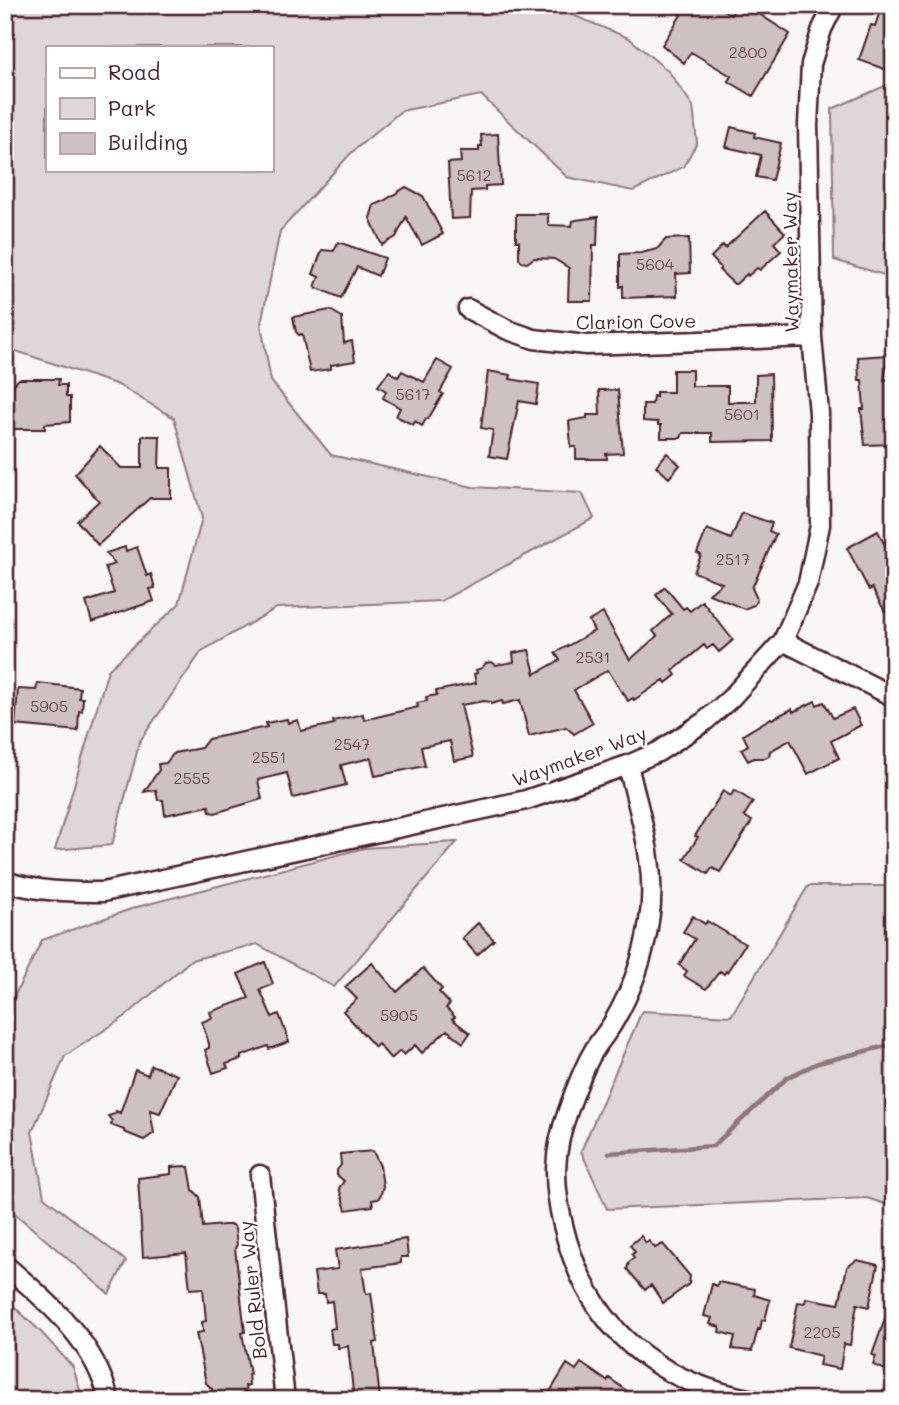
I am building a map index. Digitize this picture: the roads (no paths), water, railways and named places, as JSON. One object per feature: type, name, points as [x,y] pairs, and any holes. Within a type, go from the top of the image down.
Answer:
[{"type":"street","name":"Waymaker Way","points":[[5,881],[21,887],[55,892],[103,892],[526,800],[628,765],[657,752],[704,722],[731,698],[783,641],[808,583],[820,525],[820,413],[812,337],[808,125],[811,64],[822,29],[834,5]]},
{"type":"street","name":"Clarion Cove","points":[[468,309],[508,331],[534,339],[586,345],[812,337]]},
{"type":"street","points":[[783,641],[894,697]]},
{"type":"street","points":[[628,765],[653,872],[650,919],[630,990],[613,1022],[592,1052],[568,1112],[557,1150],[556,1194],[570,1253],[593,1302],[611,1327],[640,1352],[677,1377],[722,1394],[754,1400]]},
{"type":"street","name":"Bold Ruler Way","points":[[260,1175],[285,1400]]},
{"type":"street","points":[[5,1265],[65,1320],[94,1359],[109,1400]]},
{"type":"waterway","points":[[609,1153],[713,1146],[788,1077],[818,1063],[894,1044]]}]
